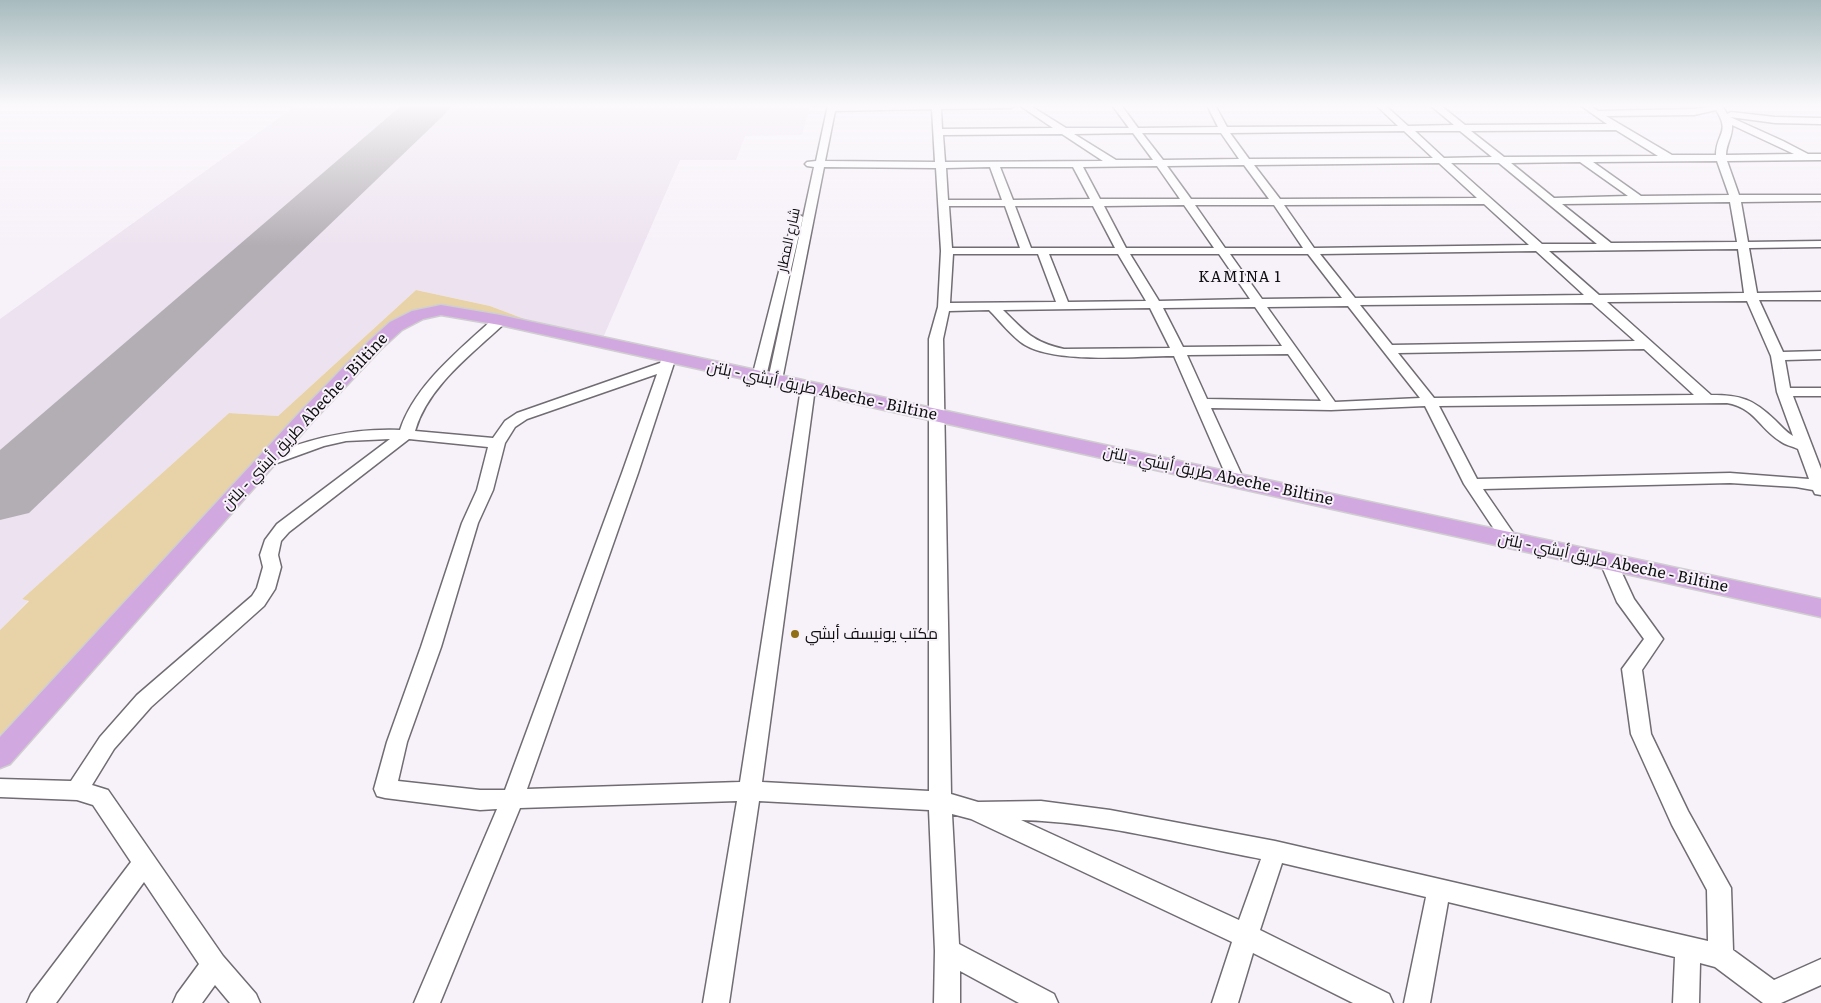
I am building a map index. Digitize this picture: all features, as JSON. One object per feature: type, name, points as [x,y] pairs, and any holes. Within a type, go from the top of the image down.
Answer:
[{"type":"main road","name":"طريق أبشي - بلتن Abeche - Biltine","points":[[0,756],[374,345],[407,319],[441,310],[500,320],[667,362],[767,378],[1821,608]]},
{"type":"street","name":"شارع المطار","points":[[767,378],[786,264],[807,199],[818,152]]},
{"type":"street","points":[[939,152],[947,251],[944,307],[936,340],[940,801],[947,951],[947,1003]]},
{"type":"street","points":[[1095,152],[1112,162]]},
{"type":"street","points":[[1151,152],[1331,406]]},
{"type":"street","points":[[1239,152],[1311,251],[1430,402],[1472,484],[1510,540]]},
{"type":"street","points":[[1430,152],[1707,399]]},
{"type":"street","points":[[1491,152],[1607,246]]},
{"type":"street","points":[[1659,152],[1669,158]]},
{"type":"street","points":[[1721,152],[1721,158],[1735,198],[1751,296],[1778,356],[1784,392],[1820,488]]},
{"type":"street","points":[[1796,152],[1821,165]]},
{"type":"street","points":[[815,165],[1821,157]]},
{"type":"street","points":[[1582,159],[1639,199]]},
{"type":"street","points":[[994,164],[1027,251]]},
{"type":"street","points":[[1076,164],[1132,270],[1154,303],[1178,350],[1236,480]]},
{"type":"street","points":[[1551,201],[1821,198]]},
{"type":"street","name":"شارع المطار","points":[[767,378],[799,264],[807,199]]},
{"type":"street","points":[[943,203],[1486,201]]},
{"type":"street","points":[[947,251],[1311,251],[1821,244]]},
{"type":"street","points":[[1042,251],[1063,305]]},
{"type":"street","points":[[786,264],[799,264]]},
{"type":"street","points":[[944,307],[1821,296]]},
{"type":"street","points":[[992,306],[1029,342],[1046,349],[1064,353],[1178,350],[1293,350]]},
{"type":"street","points":[[77,791],[107,743],[144,701],[258,601],[266,589],[272,567],[269,555],[273,540],[283,528],[406,434],[408,426],[417,410],[440,379],[500,320]]},
{"type":"street","points":[[1388,349],[1647,345]]},
{"type":"street","points":[[1778,356],[1821,354]]},
{"type":"street","points":[[667,362],[522,416],[510,424],[497,443],[485,490],[470,523],[431,647],[397,742],[385,789],[480,800],[750,791],[940,801],[975,810],[1246,936],[1380,1003]]},
{"type":"street","points":[[427,1003],[512,800],[630,473],[667,362]]},
{"type":"street","points":[[716,1003],[750,791],[808,388]]},
{"type":"street","points":[[1784,392],[1821,392]]},
{"type":"street","points":[[1201,404],[1331,406],[1430,402],[1707,399],[1743,402],[1755,409],[1785,438],[1804,446]]},
{"type":"street","points":[[266,462],[324,441],[373,434],[406,434],[497,443]]},
{"type":"street","points":[[1472,484],[1730,478],[1796,482],[1820,488]]},
{"type":"street","points":[[1608,562],[1626,602],[1654,639],[1632,669],[1641,734],[1680,818],[1719,888],[1721,956]]},
{"type":"street","points":[[0,788],[77,791],[100,797],[214,965],[247,1003]]},
{"type":"street","points":[[975,810],[1041,811],[1100,818],[1275,851],[1721,956],[1772,994],[1821,972]]},
{"type":"street","points":[[1225,1003],[1275,851]]},
{"type":"street","points":[[40,1003],[144,864]]},
{"type":"street","points":[[1417,1003],[1439,889]]},
{"type":"street","points":[[1686,1003],[1688,948]]},
{"type":"street","points":[[947,951],[1045,1003]]},
{"type":"street","points":[[186,1003],[214,965]]},
{"type":"shaded area","points":[[232,152],[739,152],[736,160],[680,160],[599,347],[490,306],[416,290],[278,416],[229,413],[22,599],[29,600],[0,630],[0,319]]},
{"type":"shaded area","points":[[416,290],[490,306],[599,347],[444,312],[425,313],[393,328],[205,520],[0,735],[0,630],[29,601],[22,599],[229,413],[278,416]]},
{"type":"runway","points":[[0,494],[377,152]]},
{"type":"place","name":"مكتب يونيسف أبشي","points":[[795,634]]},
{"type":"district","name":"KAMINA 1","points":[[1240,278]]}]
